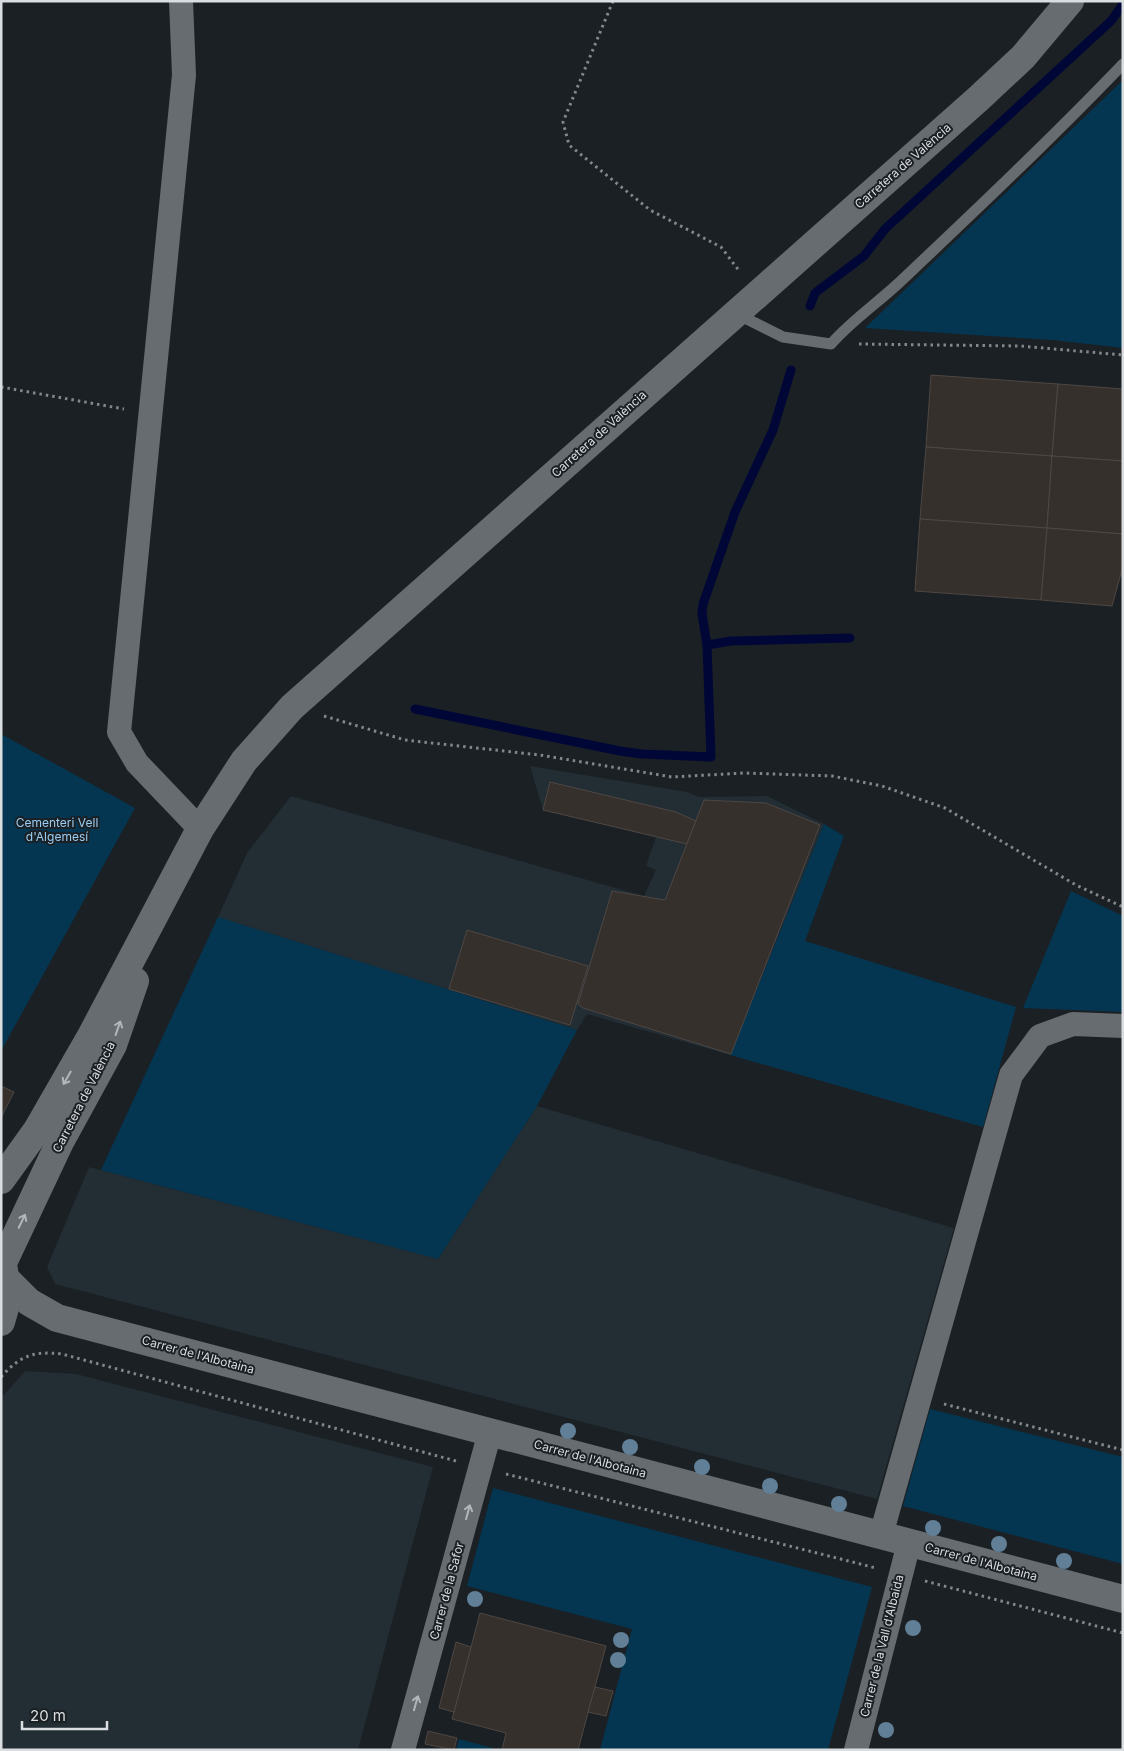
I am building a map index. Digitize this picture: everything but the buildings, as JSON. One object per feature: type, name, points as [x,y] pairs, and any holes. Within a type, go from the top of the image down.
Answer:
[{"type":"street","points":[[182,1],[184,76],[119,732],[137,763],[200,829]]},
{"type":"street","name":"Carretera de València","points":[[1,1180],[37,1130],[91,1036],[200,829],[244,761],[292,707],[978,99],[1023,57],[1070,1]]},
{"type":"street","name":"Carretera de València","points":[[3,1270],[60,1142],[113,1045],[164,897]]},
{"type":"street","points":[[881,1536],[1011,1075],[1040,1036],[1073,1024],[1123,1026]]},
{"type":"street","points":[[1,1322],[7,1301],[3,1270]]},
{"type":"street","name":"Carrer de l'Albotaina","points":[[3,1270],[29,1302],[57,1318],[1123,1599]]},
{"type":"street","name":"Carrer de l'Albotaina","points":[[1,1328],[27,1320],[57,1318]]},
{"type":"street","name":"Carrer de la Safor","points":[[403,1750],[490,1432]]},
{"type":"street","name":"Carrer de la Vall d'Albaida","points":[[856,1750],[909,1542]]},
{"type":"lane","points":[[735,314],[783,337],[831,344],[844,329],[914,269],[1076,113],[1123,64]]},
{"type":"path","points":[[613,1],[563,122],[569,145],[650,210],[721,247],[757,295]]},
{"type":"path","points":[[831,344],[1020,346],[1123,355]]},
{"type":"path","points":[[1,387],[150,413]]},
{"type":"path","points":[[292,707],[405,740],[540,755],[672,777],[744,773],[832,776],[882,786],[945,808],[1076,885],[1123,907]]},
{"type":"path","points":[[1,1377],[22,1358],[46,1352],[62,1354],[481,1468],[901,1574],[1123,1633]]},
{"type":"path","points":[[920,1397],[1123,1450]]},
{"type":"shaded area","points":[[530,766],[687,792],[699,797],[767,796],[824,824],[730,1055],[587,1014],[577,1030],[218,917],[247,853],[291,796],[644,896],[656,870],[646,866],[656,837],[543,810]]},
{"type":"shaded area","points":[[537,1106],[954,1228],[877,1499],[55,1284],[47,1267],[89,1167],[438,1259]]},
{"type":"shaded area","points":[[25,1371],[76,1374],[433,1467],[358,1750],[1,1750],[1,1398]]},
{"type":"green space","points":[[1123,80],[1123,348],[1053,340],[865,328]]},
{"type":"green space","name":"Cementeri Vell d'Algemesí","points":[[1,734],[135,808],[1,1051]]},
{"type":"green space","points":[[824,824],[844,836],[805,941],[1016,1007],[983,1127],[730,1055]]},
{"type":"green space","points":[[1071,891],[1123,916],[1123,1012],[1023,1008]]},
{"type":"green space","points":[[218,917],[577,1030],[537,1106],[438,1259],[101,1170]]},
{"type":"green space","points":[[930,1409],[1123,1457],[1123,1564],[903,1506]]},
{"type":"green space","points":[[493,1488],[872,1587],[828,1750],[600,1750],[632,1629],[467,1586]]},
{"type":"green space","points":[[459,1739],[493,1748],[492,1750],[456,1750]]},
{"type":"waterway","points":[[810,306],[815,293],[864,256],[885,229],[1111,21],[1123,4]]},
{"type":"waterway","points":[[791,370],[773,430],[735,512],[703,604],[702,614],[707,645],[731,641],[850,638]]},
{"type":"waterway","points":[[415,709],[620,751],[642,754],[711,757],[707,645]]}]
